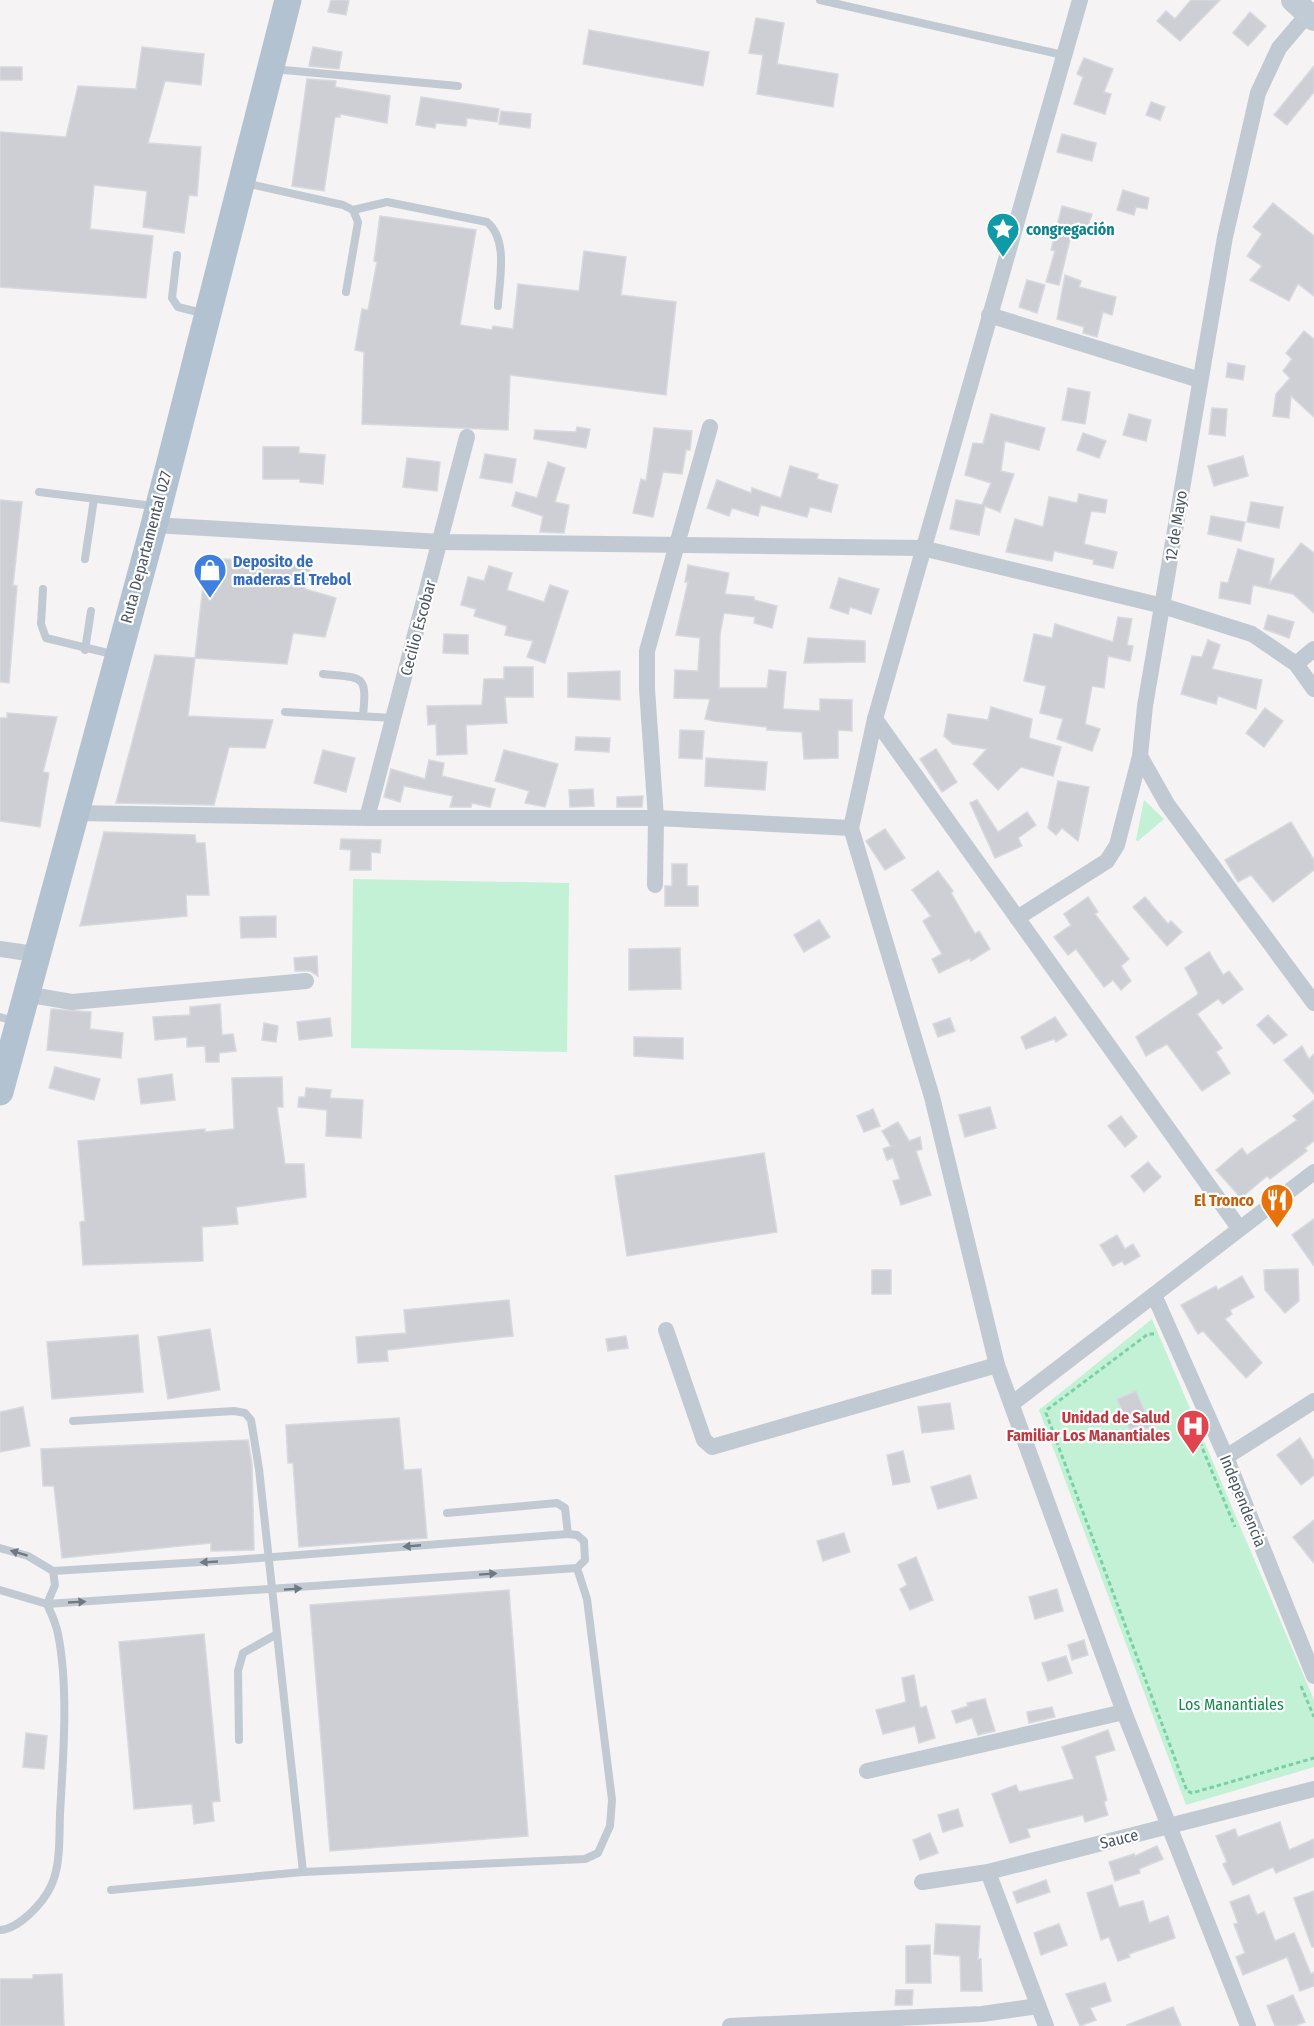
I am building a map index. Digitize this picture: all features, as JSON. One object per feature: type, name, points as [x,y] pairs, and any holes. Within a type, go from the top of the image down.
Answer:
[{"type":"main road","name":"Ruta Departamental 027","points":[[2,1078],[9,1019],[25,994],[116,655],[156,516],[288,0]]},
{"type":"street","points":[[1080,0],[874,719],[851,828],[932,1096],[997,1365],[1013,1403],[1124,1712],[1248,2026]]},
{"type":"street","name":"12 de Mayo","points":[[1017,918],[1107,861],[1117,845],[1140,756],[1145,706],[1225,237],[1258,93],[1279,48],[1305,11]]},
{"type":"street","points":[[989,315],[1200,380]]},
{"type":"street","points":[[655,885],[657,818],[647,689],[647,651],[710,427]]},
{"type":"street","name":"Cecilio Escobar","points":[[367,819],[467,437]]},
{"type":"street","points":[[156,516],[441,542],[922,548],[1163,606],[1252,634],[1296,664],[1314,689]]},
{"type":"street","points":[[1296,664],[1314,649]]},
{"type":"street","points":[[874,719],[1239,1228]]},
{"type":"street","points":[[1140,756],[1167,804],[1314,1003]]},
{"type":"street","points":[[74,813],[367,819],[657,818],[851,828]]},
{"type":"street","points":[[0,949],[35,954]]},
{"type":"street","points":[[25,994],[72,1002],[306,981]]},
{"type":"street","points":[[1013,1403],[1314,1172]]},
{"type":"street","name":"Independencia","points":[[1154,1295],[1226,1457],[1314,1676]]},
{"type":"street","points":[[666,1330],[704,1440],[712,1447],[997,1365]]},
{"type":"street","points":[[1226,1457],[1314,1401]]},
{"type":"street","points":[[867,1771],[1124,1712]]},
{"type":"street","name":"Sauce","points":[[922,1882],[988,1872],[1314,1789]]},
{"type":"street","points":[[988,1872],[1046,2026]]},
{"type":"street","points":[[730,2026],[981,2020],[1038,2006]]},
{"type":"lane","points":[[820,0],[1063,55]]},
{"type":"lane","points":[[270,69],[458,86]]},
{"type":"lane","points":[[242,182],[343,205],[353,210],[387,202],[487,222],[495,229],[500,239],[498,306]]},
{"type":"lane","points":[[346,292],[358,222],[353,210]]},
{"type":"lane","points":[[177,255],[172,298],[178,307],[206,314]]},
{"type":"lane","points":[[39,492],[94,499],[156,516]]},
{"type":"lane","points":[[85,559],[94,499]]},
{"type":"lane","points":[[43,589],[41,624],[46,638],[85,650],[116,655]]},
{"type":"lane","points":[[85,650],[91,611]]},
{"type":"lane","points":[[323,674],[355,677],[362,681],[366,687],[363,716]]},
{"type":"lane","points":[[285,712],[394,718]]},
{"type":"lane","points":[[73,1421],[234,1411],[245,1413],[251,1419],[303,1872]]},
{"type":"lane","points":[[447,1513],[557,1503],[565,1508],[568,1534]]},
{"type":"lane","points":[[0,1548],[28,1556],[53,1571],[267,1558],[568,1534],[578,1535],[586,1547],[585,1560],[577,1568],[47,1604],[0,1590]]},
{"type":"lane","points":[[111,1890],[303,1872],[585,1859],[598,1853],[610,1826],[612,1800],[587,1599],[577,1568]]},
{"type":"lane","points":[[0,1930],[6,1930],[33,1911],[51,1886],[58,1861],[63,1759],[62,1666],[58,1633],[47,1604],[55,1585],[53,1571]]},
{"type":"lane","points":[[239,1740],[238,1671],[243,1653],[277,1634]]},
{"type":"path","points":[[1154,1335],[1148,1334],[1048,1409],[1047,1420],[1187,1791],[1192,1793],[1314,1758]]},
{"type":"green space","points":[[1144,800],[1164,819],[1138,841],[1136,840]]},
{"type":"green space","points":[[353,879],[569,883],[567,1052],[351,1048]]},
{"type":"green space","name":"Los Manantiales","points":[[1152,1319],[1314,1700],[1314,1767],[1186,1805],[1039,1410]]},
{"type":"building","points":[[331,0],[349,0],[346,15],[328,12]]},
{"type":"building","points":[[1191,0],[1220,0],[1180,41],[1157,21],[1166,11],[1175,19]]},
{"type":"building","points":[[1250,12],[1266,26],[1248,46],[1233,33]]},
{"type":"building","points":[[756,18],[784,23],[777,64],[838,74],[833,107],[757,94],[763,55],[749,53]]},
{"type":"building","points":[[589,30],[709,52],[703,86],[583,64]]},
{"type":"building","points":[[142,47],[204,54],[201,85],[165,81],[148,143],[201,147],[197,196],[189,195],[184,233],[143,227],[147,191],[94,185],[90,229],[153,236],[146,298],[0,287],[0,132],[66,137],[78,86],[136,89]]},
{"type":"building","points":[[313,47],[342,52],[339,69],[309,66]]},
{"type":"building","points":[[1084,58],[1113,69],[1104,92],[1111,94],[1105,114],[1074,104],[1083,77],[1077,74]]},
{"type":"building","points":[[1314,66],[1314,92],[1287,125],[1274,115]]},
{"type":"building","points":[[0,67],[22,67],[22,80],[0,80]]},
{"type":"building","points":[[307,79],[336,81],[335,87],[390,96],[387,123],[340,114],[340,117],[335,117],[324,191],[292,186]]},
{"type":"building","points":[[421,97],[499,109],[497,122],[467,118],[466,126],[436,123],[435,128],[416,125]]},
{"type":"building","points":[[1151,102],[1165,107],[1160,120],[1146,115]]},
{"type":"building","points":[[501,111],[531,114],[530,128],[499,124]]},
{"type":"building","points":[[1062,134],[1096,143],[1092,161],[1057,152]]},
{"type":"building","points":[[1123,190],[1149,198],[1147,209],[1136,207],[1134,215],[1117,210]]},
{"type":"building","points":[[1273,203],[1314,236],[1314,296],[1298,284],[1289,301],[1250,280],[1262,266],[1247,256],[1262,234],[1253,227]]},
{"type":"building","points":[[1062,206],[1092,214],[1088,226],[1074,223],[1059,285],[1046,282],[1055,251],[1051,250]]},
{"type":"building","points":[[380,216],[476,230],[460,325],[492,330],[493,326],[513,329],[518,284],[579,291],[584,251],[626,257],[621,295],[676,302],[666,395],[510,375],[508,430],[362,424],[364,352],[355,350],[362,309],[368,310],[377,262],[374,261]]},
{"type":"building","points":[[1065,275],[1081,281],[1079,287],[1116,297],[1112,315],[1103,312],[1097,337],[1083,333],[1084,327],[1057,319]]},
{"type":"building","points":[[1027,280],[1045,285],[1037,313],[1019,307]]},
{"type":"building","points":[[1304,331],[1314,339],[1314,417],[1291,396],[1289,418],[1273,416],[1276,394],[1290,378],[1283,371],[1292,359],[1286,353]]},
{"type":"building","points":[[1228,363],[1245,366],[1243,380],[1226,377]]},
{"type":"building","points":[[1068,388],[1090,392],[1085,424],[1062,420]]},
{"type":"building","points":[[1212,408],[1227,409],[1225,436],[1209,434]]},
{"type":"building","points":[[991,414],[1045,428],[1039,450],[1005,441],[1001,471],[1014,474],[1000,512],[985,506],[979,535],[950,529],[956,500],[982,505],[991,483],[965,475],[973,443],[983,444]]},
{"type":"building","points":[[1129,414],[1151,420],[1146,441],[1123,435]]},
{"type":"building","points":[[577,427],[590,429],[586,448],[534,439],[535,430],[576,432]]},
{"type":"building","points":[[654,428],[692,431],[690,450],[686,450],[682,474],[663,472],[653,517],[633,513],[641,479],[646,481]]},
{"type":"building","points":[[1083,433],[1106,441],[1099,458],[1077,450]]},
{"type":"building","points":[[263,447],[299,447],[299,453],[325,455],[323,484],[300,482],[300,479],[263,479]]},
{"type":"building","points":[[485,454],[516,459],[512,483],[480,478]]},
{"type":"building","points":[[1243,456],[1248,476],[1214,486],[1208,466]]},
{"type":"building","points":[[407,458],[440,462],[437,491],[403,487]]},
{"type":"building","points":[[548,462],[565,468],[555,502],[569,505],[564,533],[540,532],[543,516],[512,506],[516,492],[537,498]]},
{"type":"building","points":[[790,466],[818,474],[817,479],[838,485],[831,512],[810,507],[807,517],[761,505],[758,516],[732,508],[729,516],[707,508],[717,480],[751,493],[752,488],[781,498]]},
{"type":"building","points":[[1079,494],[1107,500],[1105,513],[1091,511],[1084,544],[1117,552],[1113,568],[1093,564],[1094,560],[1054,551],[1052,561],[1006,552],[1015,519],[1043,527],[1049,497],[1077,503]]},
{"type":"building","points":[[0,500],[22,502],[13,585],[17,586],[9,683],[0,682]]},
{"type":"building","points":[[1251,502],[1283,507],[1279,528],[1247,522]]},
{"type":"building","points":[[1211,516],[1245,522],[1241,541],[1208,534]]},
{"type":"building","points":[[1301,543],[1314,553],[1314,613],[1293,594],[1253,585],[1250,604],[1219,598],[1221,582],[1228,583],[1238,549],[1274,559],[1269,584]]},
{"type":"building","points":[[206,558],[311,564],[305,589],[336,598],[325,637],[293,633],[287,664],[195,658]]},
{"type":"building","points":[[688,565],[729,573],[725,594],[754,597],[754,600],[777,606],[772,628],[754,623],[755,617],[724,613],[720,634],[719,688],[767,688],[769,670],[786,672],[783,709],[820,711],[820,699],[852,700],[852,731],[838,730],[838,758],[804,759],[802,732],[767,730],[767,727],[705,719],[710,699],[674,698],[675,670],[698,671],[700,638],[676,635],[688,582],[685,582]]},
{"type":"building","points":[[489,566],[512,573],[507,590],[544,602],[550,585],[568,591],[545,663],[527,657],[533,641],[505,635],[507,626],[474,616],[476,609],[461,605],[468,577],[484,581]]},
{"type":"building","points":[[839,578],[879,589],[871,614],[850,607],[848,614],[830,608]]},
{"type":"building","points":[[1268,615],[1294,622],[1289,638],[1264,629]]},
{"type":"building","points":[[1118,617],[1132,619],[1127,645],[1133,646],[1130,661],[1108,656],[1104,688],[1092,686],[1085,724],[1100,729],[1092,751],[1057,739],[1063,719],[1040,713],[1046,686],[1024,681],[1034,634],[1052,638],[1055,624],[1113,642]]},
{"type":"building","points":[[444,634],[468,635],[468,654],[443,653]]},
{"type":"building","points":[[808,638],[865,641],[865,662],[804,663]]},
{"type":"building","points":[[1208,640],[1220,645],[1212,669],[1262,680],[1256,709],[1218,696],[1216,704],[1181,694],[1192,656],[1202,657]]},
{"type":"building","points":[[155,655],[195,658],[188,716],[273,720],[265,748],[229,747],[214,805],[116,803]]},
{"type":"building","points":[[504,667],[533,667],[533,697],[505,697],[507,723],[466,725],[467,754],[437,755],[436,724],[428,725],[427,706],[482,705],[484,679],[504,679]]},
{"type":"building","points":[[620,671],[620,700],[568,697],[568,673]]},
{"type":"building","points":[[991,707],[1032,719],[1029,738],[1061,747],[1053,776],[1021,767],[998,790],[973,764],[987,749],[953,744],[944,736],[948,714],[988,720]]},
{"type":"building","points":[[1265,708],[1283,721],[1264,747],[1246,733]]},
{"type":"building","points":[[7,713],[57,717],[43,772],[49,773],[40,827],[0,821],[0,718],[7,718]]},
{"type":"building","points":[[680,730],[704,731],[702,759],[679,758]]},
{"type":"building","points":[[576,737],[610,738],[609,752],[575,750]]},
{"type":"building","points":[[936,749],[957,782],[942,792],[920,759]]},
{"type":"building","points":[[323,750],[355,758],[346,792],[314,783]]},
{"type":"building","points":[[504,750],[558,764],[545,807],[525,803],[529,791],[495,781]]},
{"type":"building","points":[[706,758],[767,762],[765,790],[705,786]]},
{"type":"building","points":[[429,760],[444,763],[442,776],[495,789],[490,807],[472,803],[471,807],[450,807],[453,796],[404,786],[400,802],[384,797],[391,769],[425,779]]},
{"type":"building","points":[[1058,781],[1089,787],[1078,841],[1062,828],[1056,835],[1048,828]]},
{"type":"building","points":[[593,789],[594,806],[570,807],[569,790]]},
{"type":"building","points":[[643,796],[642,807],[617,807],[617,797]]},
{"type":"building","points":[[977,800],[998,832],[1027,812],[1036,825],[1018,838],[1022,846],[995,858],[970,803]]},
{"type":"building","points":[[1291,822],[1314,860],[1314,870],[1273,902],[1251,875],[1238,882],[1225,860]]},
{"type":"building","points":[[885,829],[905,858],[885,870],[866,841]]},
{"type":"building","points":[[104,832],[195,835],[196,843],[205,843],[209,895],[186,895],[187,916],[80,926]]},
{"type":"building","points":[[341,839],[381,840],[380,853],[371,852],[371,870],[350,870],[351,850],[340,849]]},
{"type":"building","points":[[672,864],[687,864],[687,886],[698,886],[698,906],[665,906],[665,886],[672,886]]},
{"type":"building","points":[[938,871],[953,891],[951,893],[975,934],[979,931],[990,949],[971,961],[970,958],[939,973],[932,959],[942,954],[923,921],[931,916],[912,890]]},
{"type":"building","points":[[1088,897],[1098,912],[1095,914],[1129,959],[1121,966],[1131,981],[1121,990],[1113,980],[1104,987],[1076,949],[1068,955],[1054,937],[1071,925],[1064,914]]},
{"type":"building","points":[[1145,897],[1168,924],[1171,921],[1182,932],[1167,946],[1133,907]]},
{"type":"building","points":[[276,916],[276,937],[241,938],[240,917]]},
{"type":"building","points":[[819,920],[830,937],[804,952],[794,935]]},
{"type":"building","points":[[680,948],[681,989],[629,990],[629,949]]},
{"type":"building","points":[[1209,952],[1223,975],[1229,971],[1243,989],[1223,1004],[1218,999],[1197,1014],[1222,1048],[1216,1052],[1230,1073],[1202,1091],[1167,1044],[1146,1056],[1136,1037],[1197,995],[1185,968]]},
{"type":"building","points":[[317,956],[318,976],[310,971],[295,971],[294,958]]},
{"type":"building","points":[[220,1004],[222,1035],[233,1034],[236,1051],[219,1053],[219,1062],[206,1062],[205,1046],[187,1047],[187,1037],[155,1040],[153,1017],[190,1015],[190,1007]]},
{"type":"building","points":[[51,1009],[91,1012],[90,1029],[123,1033],[121,1058],[47,1050]]},
{"type":"building","points":[[1268,1015],[1287,1035],[1274,1044],[1257,1025]]},
{"type":"building","points":[[1055,1017],[1067,1035],[1056,1042],[1054,1039],[1026,1049],[1021,1037]]},
{"type":"building","points":[[330,1018],[332,1036],[299,1040],[297,1022]]},
{"type":"building","points":[[950,1018],[955,1031],[938,1037],[933,1024]]},
{"type":"building","points":[[264,1023],[278,1026],[276,1042],[262,1040]]},
{"type":"building","points":[[634,1037],[683,1038],[683,1059],[634,1056]]},
{"type":"building","points":[[1302,1046],[1309,1059],[1314,1054],[1314,1094],[1284,1060]]},
{"type":"building","points":[[55,1067],[100,1079],[94,1100],[49,1088]]},
{"type":"building","points":[[172,1074],[175,1100],[141,1104],[138,1079]]},
{"type":"building","points":[[282,1077],[283,1107],[277,1107],[285,1164],[304,1164],[306,1197],[236,1207],[238,1224],[202,1227],[203,1261],[83,1265],[80,1222],[85,1221],[78,1141],[205,1129],[205,1132],[234,1129],[232,1078]]},
{"type":"building","points":[[306,1088],[331,1090],[330,1098],[363,1100],[361,1138],[326,1136],[327,1110],[298,1107],[299,1097],[305,1097]]},
{"type":"building","points":[[1314,1100],[1314,1141],[1305,1148],[1307,1151],[1270,1179],[1267,1176],[1241,1198],[1216,1170],[1242,1148],[1247,1155],[1297,1120],[1293,1116]]},
{"type":"building","points":[[990,1107],[996,1128],[965,1137],[959,1115]]},
{"type":"building","points":[[873,1109],[880,1126],[864,1132],[857,1116]]},
{"type":"building","points":[[1121,1116],[1137,1137],[1125,1147],[1108,1126]]},
{"type":"building","points":[[898,1122],[909,1141],[920,1137],[922,1149],[916,1151],[931,1195],[901,1205],[893,1181],[900,1179],[893,1158],[887,1160],[883,1149],[891,1146],[882,1131]]},
{"type":"building","points":[[764,1153],[777,1232],[627,1256],[615,1176]]},
{"type":"building","points":[[1148,1162],[1161,1177],[1144,1192],[1131,1176]]},
{"type":"building","points":[[1314,1219],[1314,1266],[1292,1235]]},
{"type":"building","points":[[1117,1235],[1125,1249],[1133,1244],[1140,1256],[1125,1265],[1122,1261],[1113,1266],[1100,1245]]},
{"type":"building","points":[[1298,1269],[1299,1301],[1285,1313],[1265,1290],[1264,1270]]},
{"type":"building","points":[[872,1270],[891,1270],[891,1294],[872,1294]]},
{"type":"building","points":[[1242,1276],[1254,1297],[1230,1310],[1232,1314],[1225,1319],[1262,1363],[1246,1378],[1203,1331],[1198,1334],[1181,1305],[1216,1286],[1218,1290]]},
{"type":"building","points":[[509,1300],[513,1336],[387,1350],[388,1361],[358,1363],[356,1337],[406,1333],[404,1310]]},
{"type":"building","points":[[210,1329],[220,1390],[168,1399],[158,1337]]},
{"type":"building","points":[[138,1335],[143,1392],[52,1399],[47,1342]]},
{"type":"building","points":[[626,1336],[628,1348],[608,1351],[606,1339]]},
{"type":"building","points":[[1136,1391],[1151,1427],[1132,1435],[1117,1399]]},
{"type":"building","points":[[950,1403],[954,1429],[922,1433],[918,1407]]},
{"type":"building","points":[[23,1407],[30,1446],[0,1452],[0,1412]]},
{"type":"building","points":[[399,1418],[404,1470],[421,1469],[427,1538],[299,1547],[293,1463],[288,1463],[286,1425]]},
{"type":"building","points":[[1300,1438],[1314,1461],[1314,1475],[1301,1485],[1277,1455]]},
{"type":"building","points":[[248,1440],[252,1464],[254,1550],[211,1551],[211,1543],[62,1558],[54,1486],[43,1486],[41,1449]]},
{"type":"building","points":[[903,1451],[910,1482],[893,1485],[887,1455]]},
{"type":"building","points":[[970,1475],[977,1498],[938,1509],[931,1487]]},
{"type":"building","points":[[1314,1520],[1314,1563],[1293,1537]]},
{"type":"building","points":[[844,1533],[850,1552],[823,1561],[817,1541]]},
{"type":"building","points":[[916,1557],[933,1600],[910,1610],[900,1589],[907,1585],[898,1565]]},
{"type":"building","points":[[1057,1589],[1063,1611],[1035,1619],[1029,1597]]},
{"type":"building","points":[[509,1590],[528,1836],[330,1851],[310,1605]]},
{"type":"building","points":[[204,1634],[220,1801],[212,1802],[214,1821],[194,1824],[192,1804],[134,1809],[119,1642]]},
{"type":"building","points":[[1084,1640],[1088,1655],[1072,1660],[1068,1645]]},
{"type":"building","points":[[1066,1656],[1072,1673],[1048,1681],[1042,1663]]},
{"type":"building","points":[[914,1675],[920,1708],[926,1706],[935,1738],[919,1743],[915,1726],[883,1734],[876,1710],[906,1702],[902,1678]]},
{"type":"building","points":[[985,1699],[995,1731],[978,1735],[972,1718],[956,1723],[952,1711],[968,1706],[967,1703]]},
{"type":"building","points":[[1052,1707],[1055,1717],[1029,1723],[1027,1712]]},
{"type":"building","points":[[1108,1730],[1115,1750],[1095,1756],[1107,1800],[1104,1802],[1108,1815],[1085,1822],[1083,1815],[1027,1829],[1030,1837],[1010,1843],[992,1794],[1016,1785],[1019,1792],[1074,1779],[1062,1747]]},
{"type":"building","points":[[26,1733],[47,1736],[44,1769],[23,1767]]},
{"type":"building","points":[[958,1809],[963,1826],[943,1832],[938,1815]]},
{"type":"building","points":[[1280,1822],[1289,1850],[1314,1839],[1314,1857],[1276,1873],[1273,1867],[1233,1885],[1223,1864],[1227,1862],[1216,1836],[1235,1829],[1238,1837]]},
{"type":"building","points":[[930,1833],[938,1853],[920,1860],[913,1840]]},
{"type":"building","points":[[1157,1846],[1163,1859],[1139,1869],[1140,1873],[1115,1881],[1109,1862],[1134,1854],[1135,1856]]},
{"type":"building","points":[[1046,1880],[1050,1892],[1017,1903],[1013,1892]]},
{"type":"building","points":[[1112,1885],[1119,1907],[1143,1901],[1149,1923],[1168,1916],[1175,1938],[1129,1954],[1130,1957],[1118,1961],[1109,1937],[1101,1940],[1087,1893]]},
{"type":"building","points":[[1314,1891],[1314,1947],[1312,1947],[1294,1898]]},
{"type":"building","points":[[1249,1895],[1257,1915],[1264,1912],[1275,1941],[1294,1933],[1311,1974],[1314,1972],[1314,1986],[1300,1991],[1287,1957],[1243,1975],[1236,1957],[1245,1953],[1234,1924],[1238,1923],[1230,1902]]},
{"type":"building","points":[[936,1924],[980,1926],[978,1959],[981,1959],[982,1991],[961,1991],[960,1956],[934,1954]]},
{"type":"building","points":[[1059,1924],[1067,1945],[1041,1955],[1034,1933]]},
{"type":"building","points":[[930,1945],[931,1983],[906,1983],[906,1946]]},
{"type":"building","points":[[62,1974],[64,2026],[0,2026],[0,1979],[33,1979],[33,1975]]},
{"type":"building","points":[[1105,1983],[1111,2001],[1090,2008],[1096,2020],[1080,2026],[1066,1994]]},
{"type":"building","points":[[896,1990],[913,1990],[912,2005],[895,2005]]},
{"type":"building","points":[[1293,1995],[1305,2022],[1295,2026],[1275,2026],[1267,2006]]},
{"type":"building","points":[[1173,2007],[1181,2026],[1127,2026],[1127,2025]]},
{"type":"place","name":"congregación","points":[[1003,258]]},
{"type":"place","name":"Deposito de maderas El Trebol","points":[[210,599]]},
{"type":"place","name":"El Tronco","points":[[1277,1229]]},
{"type":"place","name":"Unidad de Salud Familiar Los Manantiales","points":[[1193,1455]]}]
